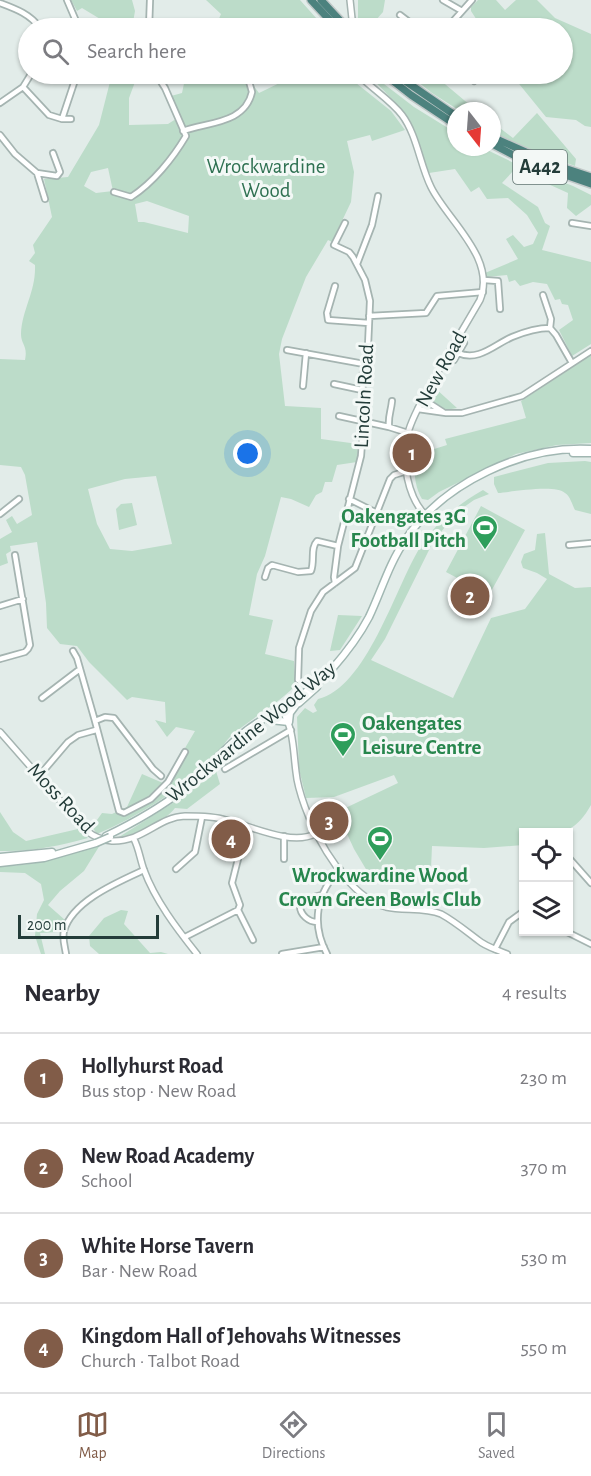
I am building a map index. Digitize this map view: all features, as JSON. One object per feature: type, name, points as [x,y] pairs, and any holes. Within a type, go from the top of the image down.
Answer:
[{"type":"highway","points":[[311,0],[328,18]]},
{"type":"highway","points":[[321,0],[338,18]]},
{"type":"highway","points":[[397,84],[447,119]]},
{"type":"highway","points":[[409,84],[447,111]]},
{"type":"highway","name":"A442","points":[[501,141],[555,165],[591,177]]},
{"type":"highway","name":"A442","points":[[501,149],[525,161],[591,184]]},
{"type":"main road","name":"Wrockwardine Wood Way","points":[[0,863],[44,858],[108,837],[155,813],[187,791],[245,737],[325,676],[347,652],[365,625],[405,540],[427,517],[464,485],[503,464],[547,451],[591,451]]},
{"type":"main road","name":"Wrockwardine Wood Way","points":[[108,837],[177,795],[238,737],[298,703],[331,674],[356,644],[367,626],[400,555],[427,517]]},
{"type":"main road","points":[[269,720],[288,722],[290,713],[298,703]]},
{"type":"main road","name":"Wrockwardine Wood Way","points":[[0,857],[54,852],[95,842]]},
{"type":"street","points":[[67,0],[75,18]]},
{"type":"street","points":[[149,18],[150,0]]},
{"type":"street","points":[[350,0],[351,18]]},
{"type":"street","points":[[443,0],[462,11]]},
{"type":"street","points":[[456,18],[472,0]]},
{"type":"street","points":[[0,3],[31,18]]},
{"type":"street","points":[[400,15],[404,18]]},
{"type":"street","points":[[0,103],[25,84]]},
{"type":"street","points":[[62,118],[74,84]]},
{"type":"street","points":[[114,192],[131,197],[142,190],[186,136],[162,84]]},
{"type":"street","points":[[183,131],[228,119],[244,109],[252,92],[250,84]]},
{"type":"street","name":"New Road","points":[[368,84],[403,117],[432,189],[474,249],[484,280],[484,292],[423,399],[408,433],[405,461],[407,471],[414,500],[427,517]]},
{"type":"street","points":[[23,87],[49,115],[71,120]]},
{"type":"street","points":[[0,135],[15,154],[37,173],[41,179],[45,199]]},
{"type":"street","points":[[37,173],[57,176],[60,172],[53,153]]},
{"type":"street","points":[[357,264],[379,199]]},
{"type":"street","name":"Lincoln Road","points":[[335,583],[338,546],[349,499],[360,466],[363,422],[362,390],[369,323],[369,291],[357,264],[349,252],[334,245],[345,223]]},
{"type":"street","points":[[572,223],[591,226]]},
{"type":"street","points":[[484,280],[498,281],[500,309]]},
{"type":"street","points":[[335,286],[327,313],[328,320],[369,323]]},
{"type":"street","points":[[369,316],[426,313],[437,296],[484,292]]},
{"type":"street","points":[[543,296],[551,319],[550,328]]},
{"type":"street","points":[[547,304],[554,302]]},
{"type":"street","points":[[458,353],[472,355],[490,351],[513,337],[541,328],[550,328],[556,334],[572,363]]},
{"type":"street","points":[[454,360],[464,343]]},
{"type":"street","points":[[287,350],[364,364]]},
{"type":"street","points":[[418,409],[462,413],[522,396],[591,351]]},
{"type":"street","points":[[303,386],[306,353]]},
{"type":"street","points":[[334,384],[362,390]]},
{"type":"street","points":[[423,399],[446,413]]},
{"type":"street","points":[[389,427],[388,414],[392,409],[393,401]]},
{"type":"street","points":[[339,416],[408,433]]},
{"type":"street","points":[[298,680],[299,648],[308,616],[321,594],[355,568],[390,479],[407,471]]},
{"type":"street","points":[[0,514],[19,499]]},
{"type":"street","points":[[349,499],[377,513]]},
{"type":"street","points":[[265,577],[268,568],[272,566],[298,572],[311,571],[314,543],[317,541],[338,546]]},
{"type":"street","points":[[569,546],[591,543]]},
{"type":"street","points":[[0,659],[28,650],[30,645],[15,555]]},
{"type":"street","points":[[0,606],[23,599]]},
{"type":"street","points":[[73,651],[95,721],[119,811],[124,813],[151,799],[168,782],[185,752]]},
{"type":"street","points":[[42,698],[80,669]]},
{"type":"street","points":[[282,710],[291,730],[296,774],[315,834],[340,869],[368,900],[398,909],[424,910],[440,914],[478,941],[507,954]]},
{"type":"street","points":[[95,721],[105,717],[114,718],[153,770],[161,776]]},
{"type":"street","points":[[39,776],[68,742],[78,735],[96,730]]},
{"type":"street","points":[[225,769],[291,730]]},
{"type":"street","name":"Moss Road","points":[[0,732],[91,835],[104,840],[134,839]]},
{"type":"street","points":[[197,954],[163,907],[144,870],[141,853],[134,839],[175,818],[202,817],[224,819],[284,836],[300,838],[315,834]]},
{"type":"street","points":[[176,868],[195,852],[202,817]]},
{"type":"street","points":[[246,827],[232,883],[240,906],[238,910],[253,940]]},
{"type":"street","points":[[284,836],[284,859]]},
{"type":"street","points":[[573,863],[591,883]]},
{"type":"street","points":[[327,954],[317,922],[317,912],[321,895],[331,878],[340,869]]},
{"type":"street","points":[[66,954],[64,930],[77,909],[85,901],[144,870]]},
{"type":"street","points":[[317,922],[305,916],[300,906],[303,900],[321,895]]},
{"type":"street","points":[[185,936],[238,910]]},
{"type":"street","points":[[495,949],[509,922],[519,915]]},
{"type":"street","points":[[250,932],[257,929]]},
{"type":"street","points":[[573,935],[591,944]]},
{"type":"street","points":[[282,954],[324,947]]},
{"type":"green space","points":[[71,0],[132,0],[135,11],[134,18],[98,18],[82,8],[77,11]]},
{"type":"green space","points":[[206,0],[300,0],[316,18],[219,18],[221,14]]},
{"type":"green space","points":[[358,0],[385,0],[383,12],[378,18],[358,18]]},
{"type":"green space","points":[[478,0],[496,0],[505,10],[516,0],[537,0],[555,18],[476,18],[471,7]]},
{"type":"green space","points":[[573,26],[591,34],[591,127],[576,120],[546,117],[519,84],[573,84]]},
{"type":"green space","name":"Wrockwardine Wood","points":[[109,84],[134,84],[129,98],[129,125],[168,124],[179,117],[171,96],[182,93],[184,84],[252,84],[259,93],[277,84],[357,84],[391,111],[405,130],[372,141],[370,135],[347,141],[354,172],[351,202],[332,242],[328,240],[306,277],[282,339],[279,354],[285,406],[321,408],[321,439],[358,444],[357,462],[337,465],[332,482],[325,482],[322,492],[316,495],[309,507],[281,497],[265,556],[257,574],[249,615],[273,620],[265,654],[294,661],[295,686],[233,734],[212,759],[172,792],[143,811],[97,834],[92,827],[102,813],[112,814],[127,807],[142,774],[163,783],[195,731],[176,727],[167,737],[155,720],[166,723],[165,702],[132,697],[127,700],[89,662],[77,646],[60,644],[47,628],[46,603],[37,542],[10,546],[11,551],[6,554],[8,563],[0,566],[0,539],[12,532],[6,520],[12,516],[17,524],[32,515],[25,475],[21,467],[0,465],[0,359],[25,360],[26,351],[21,338],[22,325],[35,275],[35,265],[29,261],[35,253],[33,245],[52,217],[44,179],[68,177],[99,125]],"holes":[[[108,168],[113,191],[96,193],[84,186],[91,172]],[[147,201],[189,216],[188,233],[138,222],[135,204]],[[156,476],[172,544],[132,551],[110,549],[97,524],[88,489],[125,479]]]},
{"type":"green space","points":[[377,84],[384,84],[414,107],[447,127],[447,156],[500,156],[591,195],[591,205],[576,216],[567,208],[568,193],[515,169],[502,183],[538,207],[545,223],[550,226],[542,250],[591,262],[591,344],[572,356],[559,330],[573,320],[568,305],[562,304],[560,299],[555,300],[547,284],[533,282],[520,286],[515,280],[509,282],[507,275],[486,277],[485,273],[518,259],[506,239],[513,235],[524,247],[533,244],[538,233],[527,215],[508,198],[487,199],[479,187],[471,192],[455,169],[429,173],[414,129],[404,112]]},
{"type":"green space","points":[[421,84],[445,84],[466,102],[447,103]]},
{"type":"green space","points":[[537,113],[576,159],[575,166],[501,136],[501,129],[513,138]]},
{"type":"green space","points":[[591,355],[591,443],[557,445],[516,454],[439,492],[428,500],[422,499],[415,478],[415,455],[447,445],[445,439],[526,418],[521,401]]},
{"type":"green space","points":[[435,388],[457,408],[446,410],[428,399]]},
{"type":"green space","points":[[591,462],[591,514],[575,510],[568,496],[560,490],[543,489],[498,493],[494,484],[494,477],[548,463]]},
{"type":"green space","points":[[483,490],[489,494],[474,500],[457,512],[433,542],[385,639],[371,660],[453,698],[491,618],[525,609],[547,579],[523,568],[521,562],[524,554],[535,550],[537,534],[545,533],[549,574],[575,588],[591,587],[591,805],[584,816],[571,828],[519,828],[519,845],[484,848],[432,846],[431,869],[398,872],[373,881],[354,849],[337,812],[398,783],[394,775],[334,797],[306,798],[299,769],[297,717],[305,708],[313,713],[317,711],[314,705],[318,699],[335,691],[351,677],[378,635],[419,549],[447,515]]},
{"type":"green space","points":[[132,503],[137,525],[119,530],[116,509],[121,504]]},
{"type":"green space","name":"Oakengates 3G Football Pitch","points":[[481,506],[525,530],[489,595],[446,572]]},
{"type":"green space","points":[[338,615],[362,616],[340,650],[330,651]]},
{"type":"green space","points":[[216,771],[220,784],[187,809],[175,808],[170,814],[149,827],[119,837],[184,796]]},
{"type":"green space","points":[[0,812],[13,832],[26,841],[78,829],[88,838],[44,848],[0,851]]},
{"type":"green space","points":[[100,845],[84,871],[60,891],[48,905],[65,920],[58,932],[40,933],[45,954],[41,954],[35,936],[37,914],[44,900],[41,884],[25,873],[0,872],[0,866],[38,862]]},
{"type":"green space","points":[[121,910],[128,911],[124,924],[150,953],[168,954],[99,954],[90,946],[89,936],[104,918]]},
{"type":"place","name":"Hollyhurst Road","points":[[412,453]]},
{"type":"place","name":"Oakengates 3G Football Pitch","points":[[485,551]]},
{"type":"place","name":"New Road Academy","points":[[470,596]]},
{"type":"place","name":"Oakengates Leisure Centre","points":[[343,758]]},
{"type":"place","name":"White Horse Tavern","points":[[329,821]]},
{"type":"place","name":"Kingdom Hall of Jehovahs Witnesses","points":[[231,839]]},
{"type":"place","name":"Wrockwardine Wood Crown Green Bowls Club","points":[[380,862]]}]
